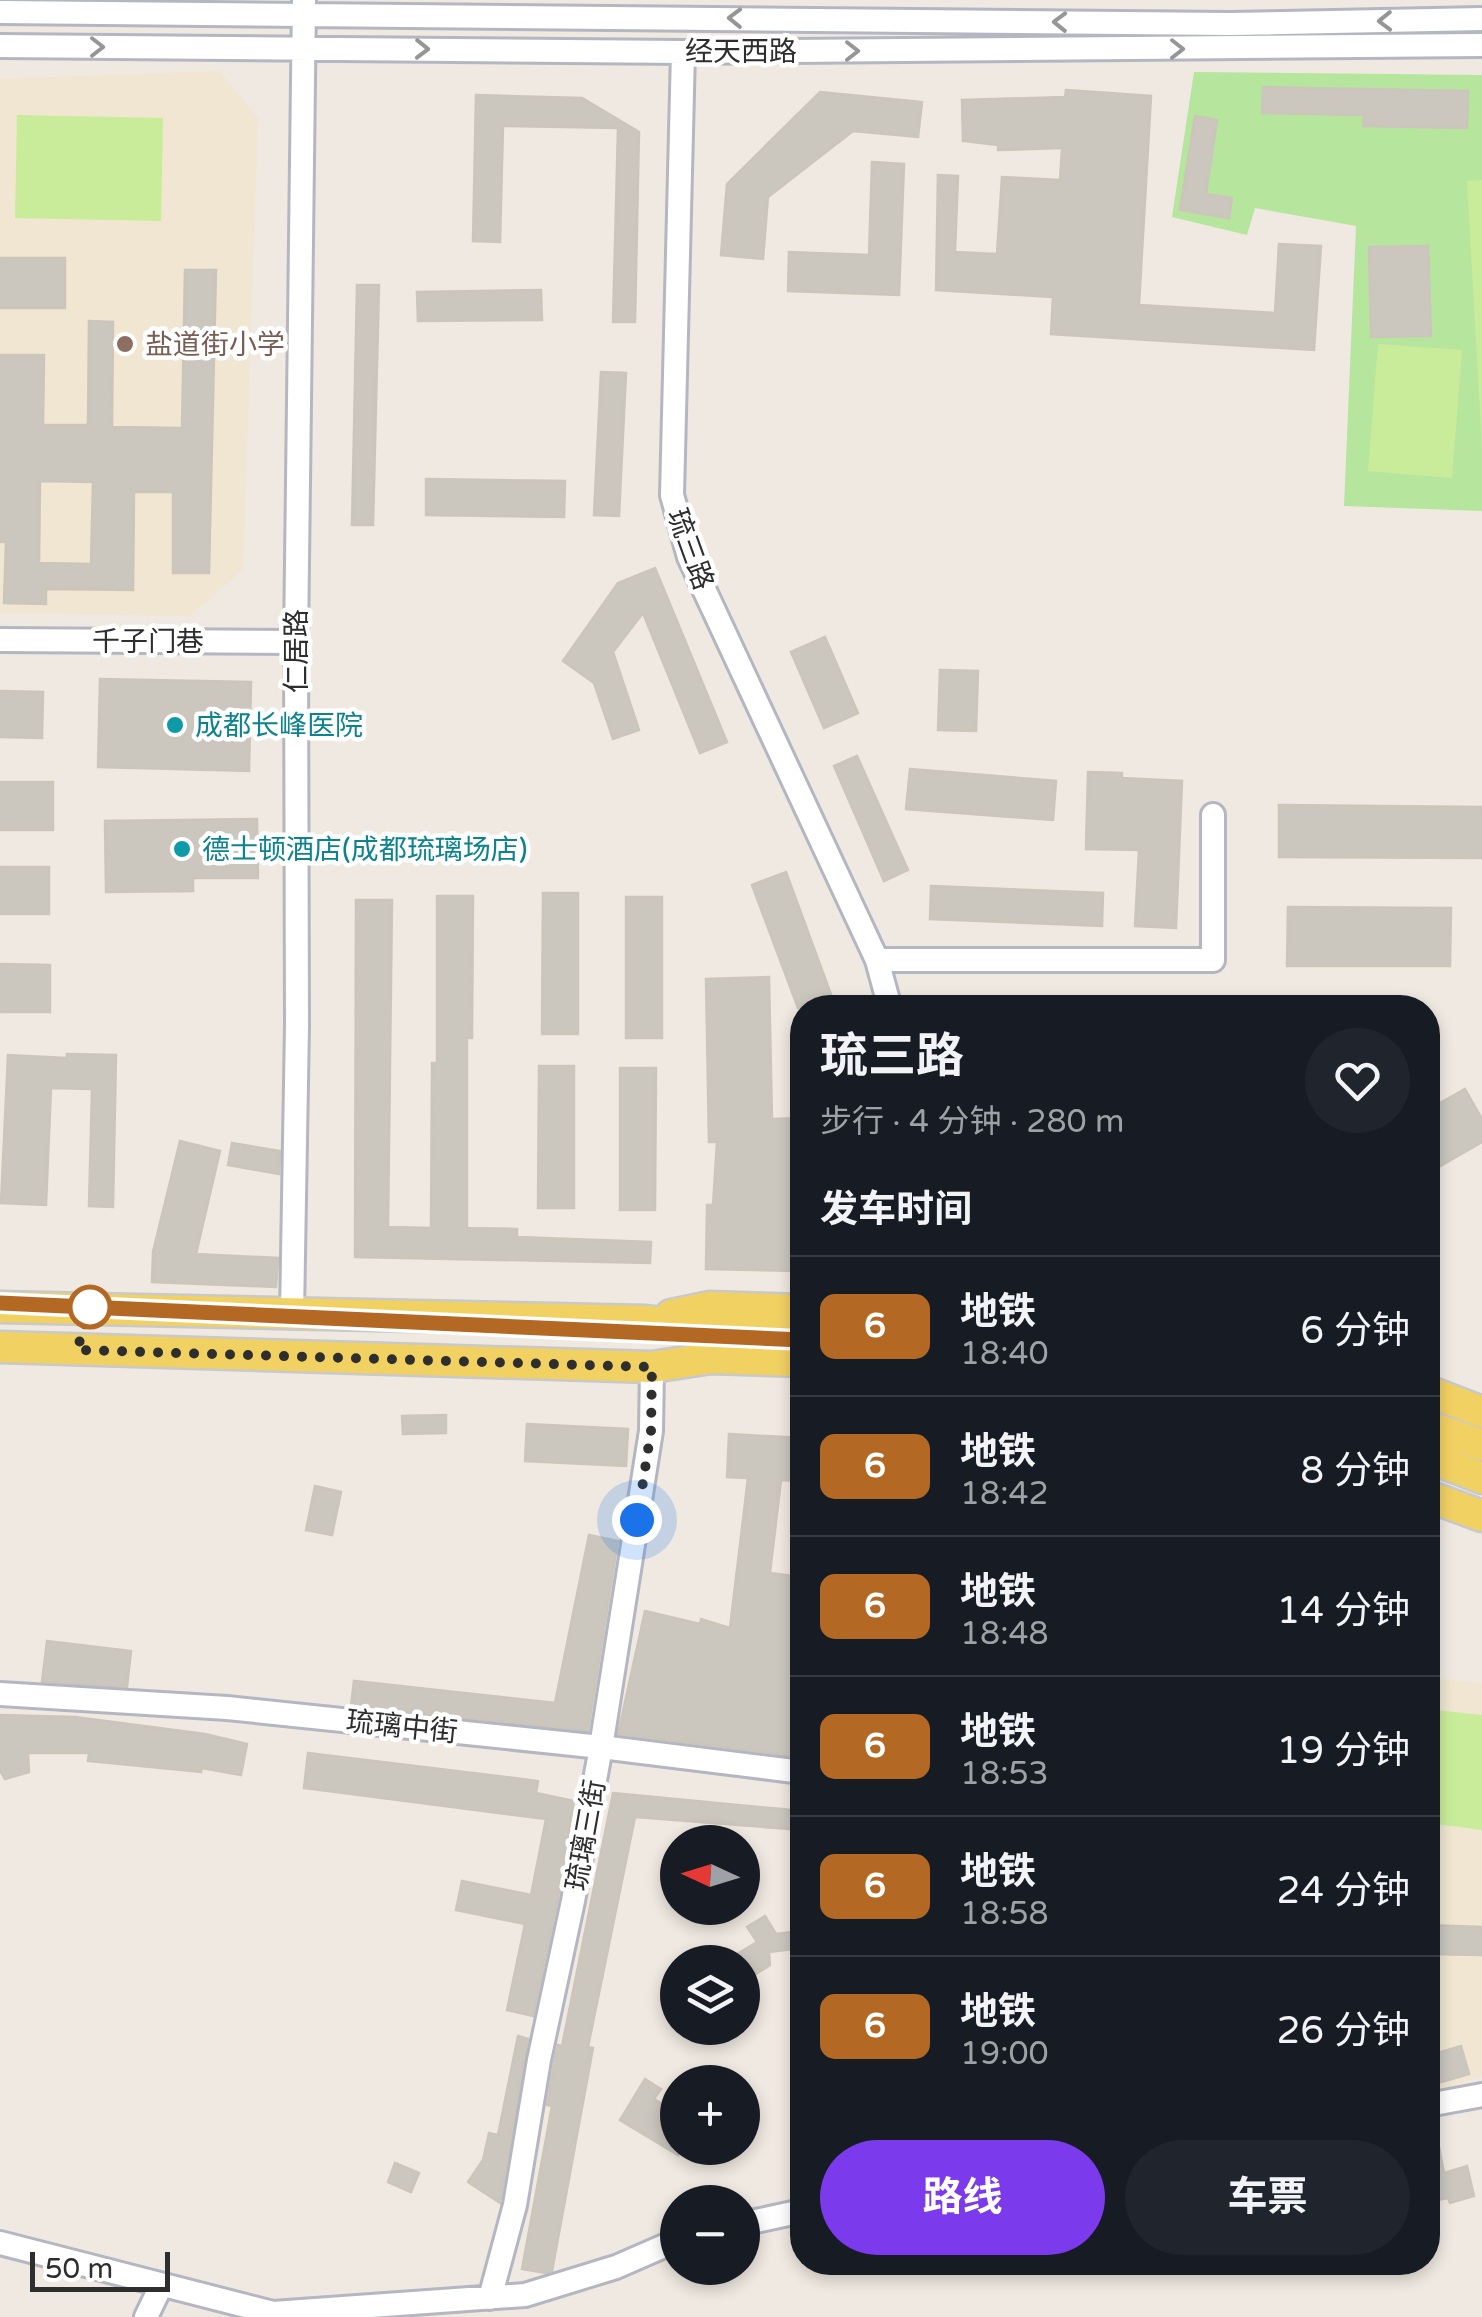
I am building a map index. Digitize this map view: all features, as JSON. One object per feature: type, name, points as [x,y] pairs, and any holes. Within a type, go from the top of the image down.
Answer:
[{"type":"main road","points":[[0,1307],[646,1320],[790,1334]]},
{"type":"main road","points":[[646,1320],[710,1308],[790,1310]]},
{"type":"main road","points":[[0,1348],[652,1367],[708,1378],[790,1381]]},
{"type":"main road","points":[[652,1367],[711,1358],[790,1361]]},
{"type":"main road","points":[[1440,1396],[1482,1412]]},
{"type":"main road","points":[[1440,1430],[1482,1445]]},
{"type":"main road","points":[[1440,1462],[1482,1478]]},
{"type":"main road","points":[[1440,1500],[1482,1516]]},
{"type":"street","points":[[1229,0],[1232,48]]},
{"type":"street","name":"经天西路","points":[[0,12],[305,6],[1230,24],[1482,19]]},
{"type":"street","name":"仁居路","points":[[292,1314],[305,6]]},
{"type":"street","name":"经天西路","points":[[0,46],[683,52],[1482,45]]},
{"type":"street","name":"琉三路","points":[[683,52],[672,495],[689,557],[877,960],[886,995]]},
{"type":"street","name":"千子门巷","points":[[0,640],[296,642]]},
{"type":"street","points":[[877,960],[1213,960],[1213,815]]},
{"type":"street","name":"琉璃三街","points":[[490,2298],[515,2206],[538,2060],[574,1901],[601,1747],[651,1431],[652,1367]]},
{"type":"street","name":"琉璃中街","points":[[0,1694],[227,1708],[790,1771]]},
{"type":"street","points":[[1440,2104],[1482,2095]]},
{"type":"street","points":[[760,2220],[790,2214]]},
{"type":"street","points":[[0,2244],[273,2313],[525,2296],[616,2267],[660,2248]]},
{"type":"street","points":[[146,2317],[161,2286]]},
{"type":"shaded area","name":"盐道街小学","points":[[219,71],[258,118],[243,570],[190,616],[0,613],[0,79]]},
{"type":"shaded area","points":[[1440,1679],[1482,1683],[1482,2076],[1440,2090]]},
{"type":"green space","points":[[1194,72],[1482,75],[1482,511],[1344,506],[1356,226],[1255,208],[1247,235],[1172,217]]},
{"type":"green space","points":[[17,115],[163,118],[161,221],[15,218]]},
{"type":"green space","points":[[1482,180],[1482,448],[1467,181]]},
{"type":"green space","points":[[1378,344],[1462,350],[1452,478],[1368,471]]},
{"type":"green space","points":[[1440,1710],[1482,1715],[1482,1830],[1440,1825]]},
{"type":"building","points":[[1263,87],[1468,91],[1467,128],[1363,126],[1364,115],[1262,113]]},
{"type":"building","points":[[1066,90],[1151,96],[1139,305],[1275,313],[1279,244],[1321,246],[1314,350],[1051,334],[1053,297],[936,290],[938,175],[958,176],[955,252],[997,254],[1002,177],[1060,180],[1062,148],[998,150],[998,145],[963,141],[962,100],[1065,97]]},
{"type":"building","points":[[820,92],[922,102],[918,137],[853,131],[768,197],[763,259],[721,255],[727,184]]},
{"type":"building","points":[[476,95],[582,98],[639,132],[635,322],[613,322],[618,128],[503,126],[500,242],[473,241]]},
{"type":"building","points":[[1195,116],[1217,120],[1206,194],[1232,198],[1229,218],[1180,210]]},
{"type":"building","points":[[872,162],[904,164],[899,295],[788,291],[789,252],[869,255]]},
{"type":"building","points":[[1428,246],[1431,336],[1371,337],[1369,247]]},
{"type":"building","points":[[0,258],[65,258],[65,308],[0,308]]},
{"type":"building","points":[[185,270],[216,270],[209,573],[173,573],[173,492],[134,492],[133,590],[46,589],[46,604],[4,603],[6,542],[0,542],[0,355],[44,355],[43,425],[88,425],[89,321],[113,322],[112,427],[182,428]],"holes":[[[40,481],[93,482],[91,564],[39,563]]]},
{"type":"building","points":[[357,285],[379,285],[373,525],[352,525]]},
{"type":"building","points":[[541,290],[542,320],[418,321],[417,292]]},
{"type":"building","points":[[601,372],[626,373],[619,516],[594,515]]},
{"type":"building","points":[[426,479],[565,481],[564,517],[426,515]]},
{"type":"building","points":[[655,568],[727,742],[700,753],[643,613],[613,652],[639,730],[613,739],[594,683],[563,661],[618,583]]},
{"type":"building","points":[[825,637],[858,713],[824,728],[791,652]]},
{"type":"building","points":[[940,670],[978,671],[976,731],[938,730]]},
{"type":"building","name":"成都长峰医院","points":[[100,679],[251,682],[249,771],[98,767]]},
{"type":"building","points":[[0,691],[43,692],[42,738],[0,737]]},
{"type":"building","points":[[857,756],[908,870],[884,881],[834,766]]},
{"type":"building","points":[[910,769],[1056,781],[1053,820],[906,809]]},
{"type":"building","points":[[1088,772],[1182,781],[1176,928],[1135,926],[1139,850],[1086,849]]},
{"type":"building","points":[[0,782],[53,782],[53,830],[0,830]]},
{"type":"building","points":[[1279,805],[1482,807],[1482,858],[1279,857]]},
{"type":"building","name":"德士顿酒店(成都琉璃场店)","points":[[257,819],[258,878],[193,878],[193,891],[106,892],[105,821]]},
{"type":"building","points":[[0,867],[49,867],[49,914],[0,914]]},
{"type":"building","points":[[786,872],[831,995],[793,995],[752,885]]},
{"type":"building","points":[[931,886],[1103,893],[1102,926],[930,919]]},
{"type":"building","points":[[543,893],[578,893],[578,1034],[542,1034]]},
{"type":"building","points":[[437,896],[473,896],[472,1038],[467,1038],[467,1228],[517,1229],[517,1237],[651,1242],[650,1263],[355,1257],[356,900],[392,900],[388,1227],[431,1228],[432,1063],[437,1063]]},
{"type":"building","points":[[626,897],[662,897],[662,1038],[626,1038]]},
{"type":"building","points":[[1288,907],[1451,908],[1450,966],[1287,966]]},
{"type":"building","points":[[0,964],[50,965],[50,1012],[0,1012]]},
{"type":"building","points":[[769,977],[772,1119],[790,1118],[790,1271],[706,1269],[707,1205],[713,1205],[717,1142],[709,1142],[706,979]]},
{"type":"building","points":[[67,1054],[116,1055],[113,1207],[89,1206],[92,1089],[51,1088],[46,1205],[1,1203],[8,1055],[67,1058]]},
{"type":"building","points":[[539,1066],[574,1066],[574,1208],[538,1208]]},
{"type":"building","points":[[620,1068],[656,1068],[655,1210],[620,1210]]},
{"type":"building","points":[[1465,1089],[1482,1119],[1482,1142],[1440,1166],[1440,1103]]},
{"type":"building","points":[[180,1141],[220,1151],[196,1254],[278,1258],[276,1287],[152,1282],[153,1252]]},
{"type":"building","points":[[232,1143],[280,1151],[279,1174],[228,1165]]},
{"type":"building","points":[[446,1415],[446,1433],[403,1434],[402,1416]]},
{"type":"building","points":[[527,1424],[628,1429],[626,1466],[525,1461]]},
{"type":"building","points":[[729,1434],[790,1437],[790,1480],[781,1480],[770,1573],[790,1576],[790,1756],[618,1734],[645,1611],[700,1624],[701,1619],[730,1628],[748,1478],[727,1477]]},
{"type":"building","points":[[315,1486],[341,1492],[332,1535],[306,1530]]},
{"type":"building","points":[[589,1535],[618,1541],[588,1731],[351,1706],[354,1681],[555,1703]]},
{"type":"building","points":[[47,1641],[131,1651],[127,1687],[42,1682]]},
{"type":"building","points":[[0,1715],[75,1717],[205,1734],[247,1744],[241,1775],[202,1768],[201,1772],[88,1761],[89,1753],[28,1753],[29,1772],[5,1779],[0,1771]]},
{"type":"building","points":[[308,1753],[538,1781],[536,1793],[574,1801],[533,2016],[507,2010],[525,1924],[456,1910],[462,1881],[531,1895],[546,1819],[304,1788]]},
{"type":"building","points":[[613,1793],[790,1810],[790,1829],[635,1817],[588,2047],[593,2048],[552,2271],[546,2273],[522,2269],[552,2106],[547,2105],[558,2045],[562,2046]]},
{"type":"building","points":[[765,1916],[776,1934],[790,1932],[790,1949],[769,1952],[770,1965],[760,1971],[760,1945],[752,1945],[757,1942],[747,1927],[760,1925]]},
{"type":"building","points":[[1440,1925],[1482,1927],[1482,1955],[1440,1954]]},
{"type":"building","points":[[518,2036],[528,2039],[500,2203],[468,2182],[483,2160],[489,2133],[498,2135]]},
{"type":"building","points":[[1461,2046],[1469,2074],[1440,2082],[1440,2052]]},
{"type":"building","points":[[645,2079],[660,2088],[654,2099],[660,2102],[660,2144],[620,2120]]},
{"type":"building","points":[[1440,2152],[1444,2173],[1467,2166],[1474,2196],[1450,2203],[1448,2198],[1440,2200]]},
{"type":"building","points":[[395,2163],[419,2173],[411,2192],[388,2182]]},
{"type":"metro line","name":"6","points":[[0,1303],[790,1339]]},
{"type":"place","name":"盐道街小学","points":[[125,344]]},
{"type":"place","name":"成都长峰医院","points":[[175,725]]},
{"type":"place","name":"德士顿酒店(成都琉璃场店)","points":[[182,849]]},
{"type":"route","points":[[90,1307],[77,1350],[652,1367],[651,1431],[637,1520]]}]
